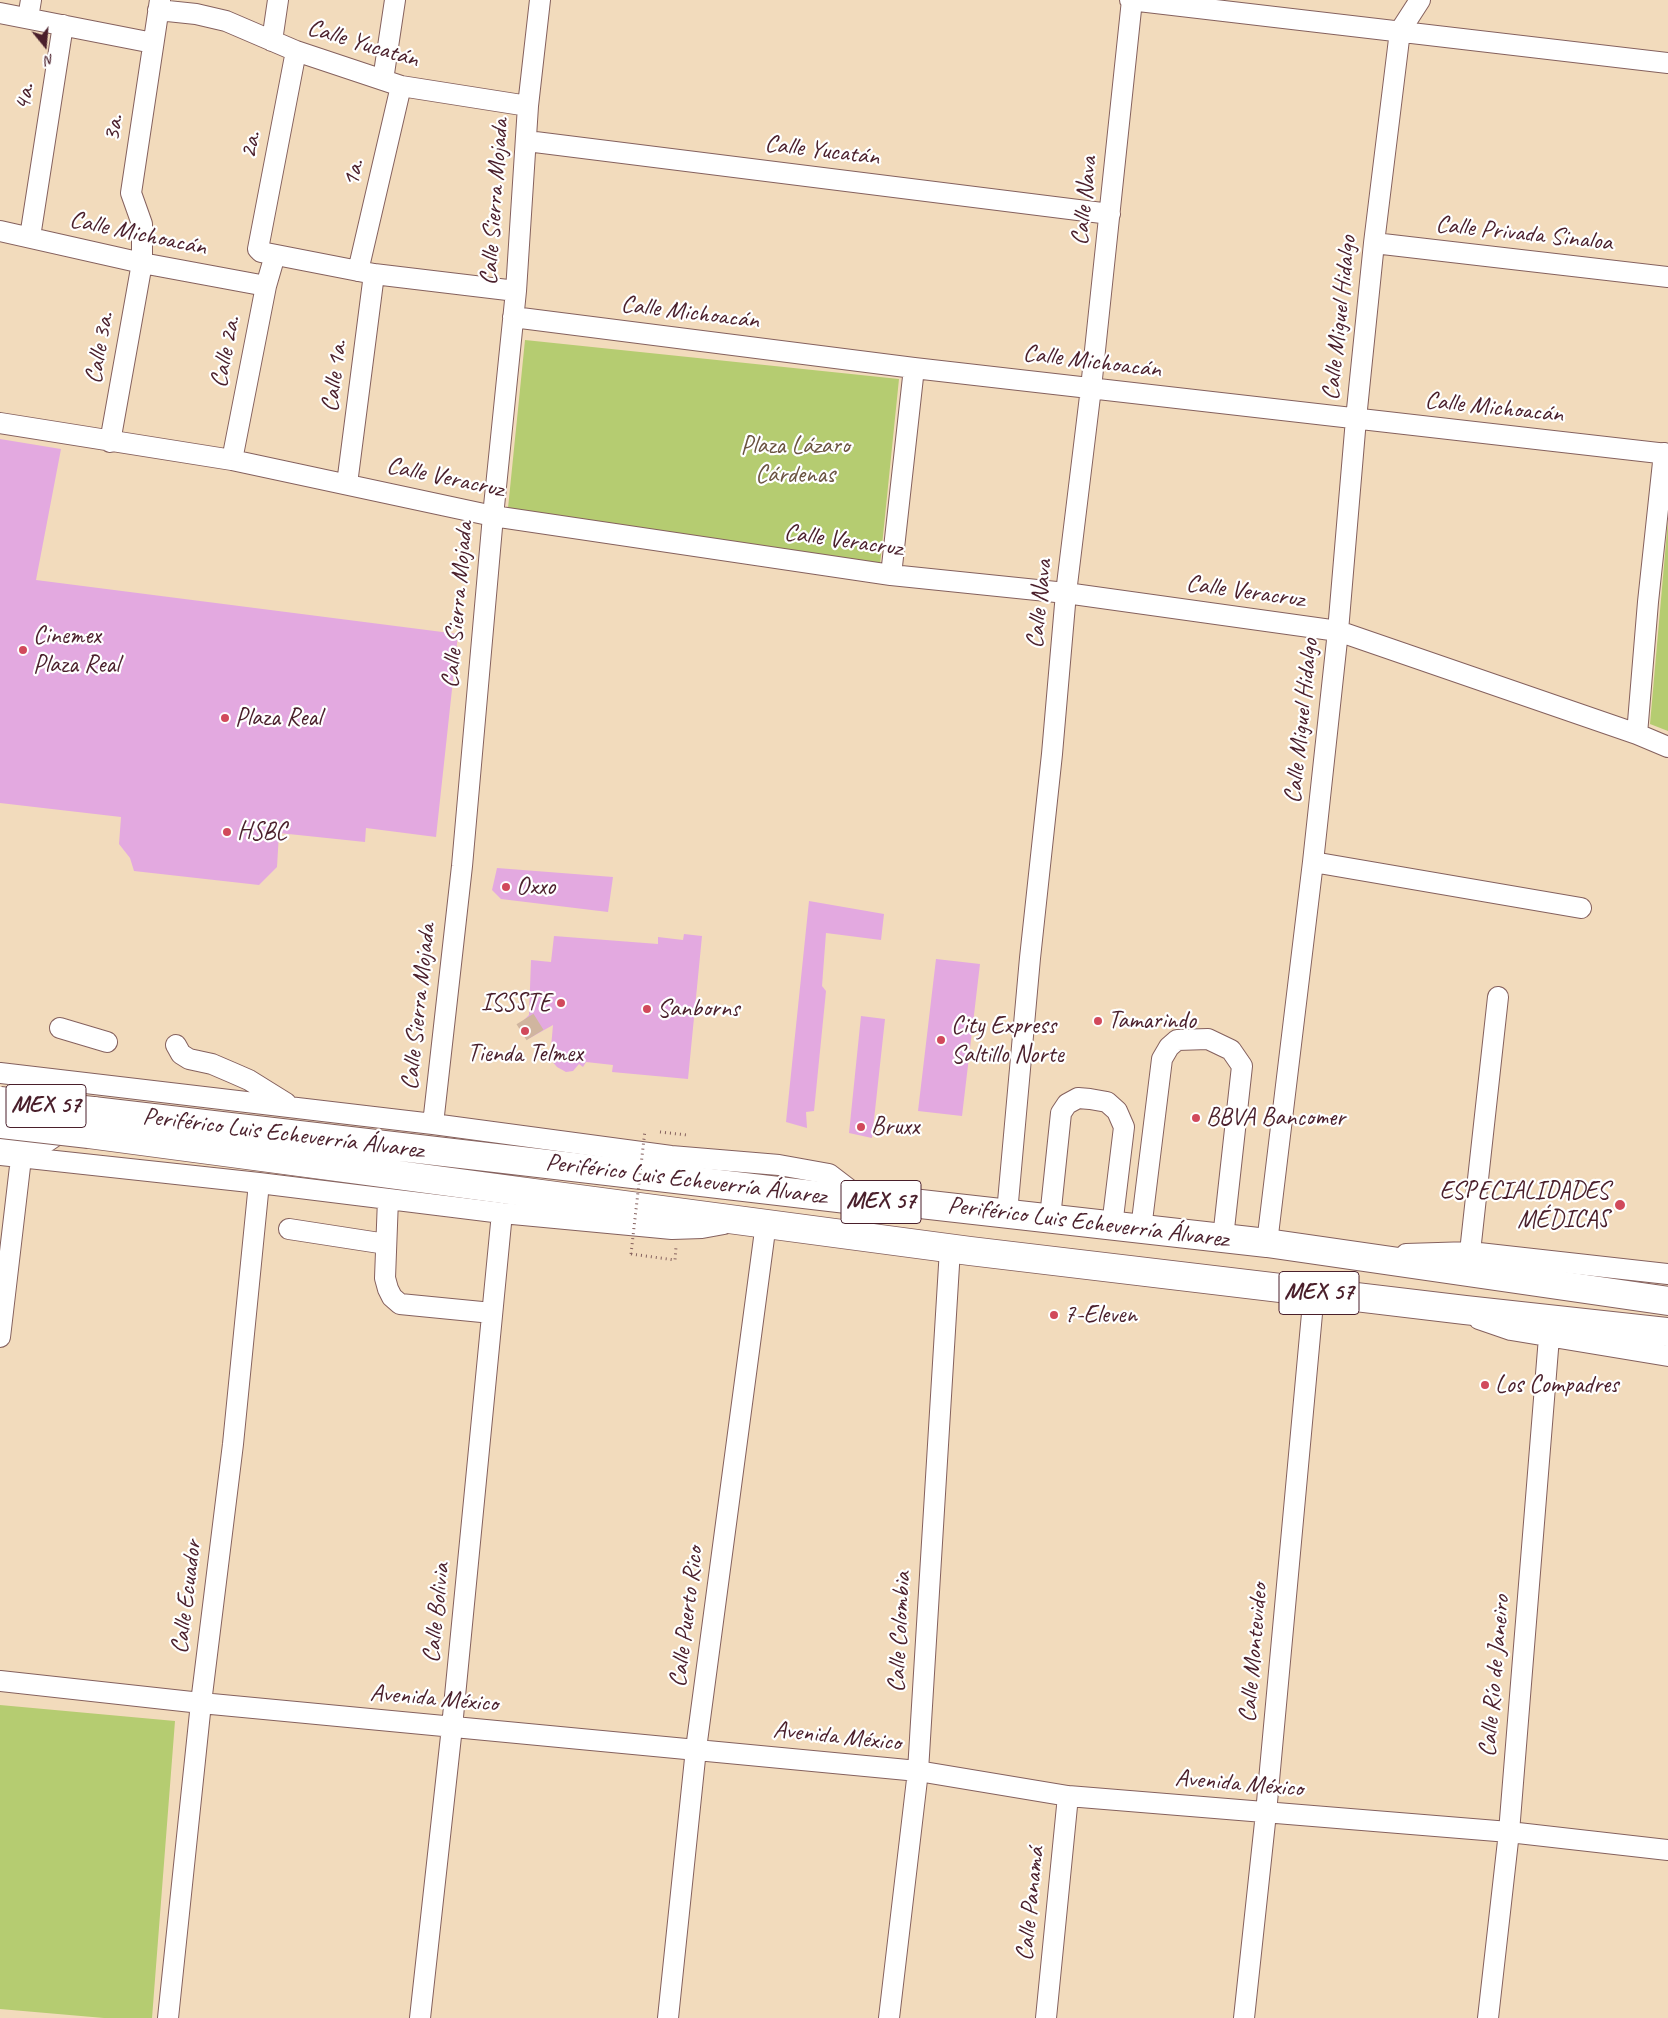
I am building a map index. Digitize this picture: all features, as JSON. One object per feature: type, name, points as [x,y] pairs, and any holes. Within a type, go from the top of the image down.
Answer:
[{"type":"highway","name":"Periférico Luis Echeverría Álvarez","points":[[0,1101],[91,1123],[950,1249],[1668,1332]]},
{"type":"highway","name":"Periférico Luis Echeverría Álvarez","points":[[0,1124],[91,1123],[864,1201],[903,1202],[1007,1213],[1362,1255],[1668,1301]]},
{"type":"street","points":[[272,41],[278,0]]},
{"type":"street","name":"1a.","points":[[366,273],[392,83],[395,0]]},
{"type":"street","name":"Calle Sierra Mojada","points":[[433,1124],[462,866],[493,516],[514,317],[528,106],[540,0]]},
{"type":"street","points":[[1131,0],[1400,30],[1668,63]]},
{"type":"street","name":"Calle Nava","points":[[1007,1213],[1066,593],[1091,388],[1131,0]]},
{"type":"street","name":"Calle Miguel Hidalgo","points":[[1267,1243],[1313,862],[1338,631],[1356,419],[1374,244],[1400,30],[1420,0]]},
{"type":"street","name":"Calle Yucatán","points":[[159,5],[226,21],[296,51],[392,83],[528,106]]},
{"type":"street","name":"3a.","points":[[142,263],[142,224],[131,193],[159,5]]},
{"type":"street","points":[[0,13],[29,9],[63,25],[153,42]]},
{"type":"street","name":"4a.","points":[[30,237],[63,25]]},
{"type":"street","name":"2a.","points":[[266,252],[296,51]]},
{"type":"street","name":"Calle Yucatán","points":[[527,141],[1110,214]]},
{"type":"street","name":"Calle Michoacán","points":[[0,231],[142,263],[266,286]]},
{"type":"street","name":"Calle Privada Sinaloa","points":[[1374,244],[1668,277]]},
{"type":"street","points":[[266,252],[366,273],[516,291]]},
{"type":"street","name":"Calle 2a.","points":[[232,460],[266,286],[266,252]]},
{"type":"street","name":"Calle 3a.","points":[[110,442],[142,263]]},
{"type":"street","name":"Calle 1a.","points":[[348,484],[366,273]]},
{"type":"street","name":"Calle Michoacán","points":[[514,317],[914,368],[1666,453],[1648,602],[1637,734]]},
{"type":"street","points":[[891,575],[914,368]]},
{"type":"street","name":"Calle Veracruz","points":[[0,422],[110,442],[232,460],[493,516],[891,575],[1066,593],[1338,631],[1637,734],[1668,747]]},
{"type":"street","points":[[1313,862],[1581,908]]},
{"type":"street","points":[[1470,1252],[1498,997]]},
{"type":"street","points":[[60,1028],[107,1042]]},
{"type":"street","points":[[1141,1229],[1162,1059],[1168,1047],[1177,1040],[1208,1039],[1231,1050],[1242,1066],[1223,1238]]},
{"type":"street","points":[[176,1045],[180,1054],[189,1059],[212,1064],[249,1080],[292,1107]]},
{"type":"street","points":[[0,1073],[433,1124],[671,1156],[779,1165],[829,1174],[864,1201]]},
{"type":"street","points":[[0,1140],[33,1144],[48,1141],[59,1135],[72,1124],[87,1103],[95,1083]]},
{"type":"street","points":[[1050,1218],[1061,1113],[1067,1104],[1078,1098],[1090,1099],[1107,1102],[1117,1111],[1124,1128],[1112,1226]]},
{"type":"street","points":[[0,1156],[259,1183],[502,1213],[677,1229],[756,1222]]},
{"type":"street","points":[[0,1337],[21,1158]]},
{"type":"street","name":"Calle Ecuador","points":[[168,2018],[201,1703],[233,1444],[259,1183]]},
{"type":"street","points":[[388,1199],[385,1278],[392,1297],[400,1304],[492,1313]]},
{"type":"street","name":"Calle Bolivia","points":[[420,2018],[452,1727],[502,1213]]},
{"type":"street","name":"Calle Puerto Rico","points":[[668,2018],[696,1749],[756,1222]]},
{"type":"street","points":[[289,1229],[386,1244]]},
{"type":"street","name":"Calle Colombia","points":[[889,2018],[918,1771],[950,1249]]},
{"type":"street","points":[[1362,1255],[1470,1252],[1668,1274]]},
{"type":"street","name":"Calle Montevideo","points":[[1244,2018],[1266,1813],[1314,1292]]},
{"type":"street","name":"Periférico Luis Echeverría Álvarez","points":[[1465,1310],[1485,1322],[1511,1330],[1668,1356]]},
{"type":"street","name":"Calle Río de Janeiro","points":[[1488,2018],[1509,1832],[1549,1337]]},
{"type":"street","name":"Avenida México","points":[[0,1681],[201,1703],[918,1771],[1068,1796],[1509,1832],[1668,1850]]},
{"type":"street","name":"Calle Panamá","points":[[1046,2018],[1068,1796]]},
{"type":"path","points":[[645,1130],[631,1254],[675,1260],[677,1229]]},
{"type":"green space","name":"Plaza Lázaro Cárdenas","points":[[525,340],[899,379],[880,565],[507,518]]},
{"type":"green space","points":[[1668,520],[1668,731],[1650,724]]},
{"type":"green space","points":[[0,1705],[175,1721],[152,2018],[104,2018],[0,2009]]},
{"type":"building","name":"Plaza Real","points":[[0,439],[61,449],[36,580],[458,634],[436,837],[366,828],[365,842],[279,833],[277,867],[259,885],[134,871],[130,858],[119,844],[121,817],[0,803]]},
{"type":"building","points":[[497,868],[613,877],[608,912],[501,899],[492,890]]},
{"type":"building","points":[[809,901],[884,914],[881,940],[826,933],[822,986],[826,991],[814,1111],[806,1112],[807,1128],[786,1122]]},
{"type":"building","name":"Sanborns","points":[[684,934],[702,936],[688,1079],[612,1072],[613,1065],[586,1062],[583,1067],[579,1064],[573,1071],[566,1072],[557,1067],[550,1059],[553,1025],[530,1038],[521,1023],[529,1015],[531,960],[551,962],[554,936],[658,944],[658,937],[683,940]]},
{"type":"building","points":[[936,959],[980,964],[962,1116],[918,1111]]},
{"type":"building","points":[[861,1016],[885,1019],[872,1138],[849,1133]]},
{"type":"tunnel","points":[[525,1019],[535,1035]]},
{"type":"place","name":"Cinemex Plaza Real","points":[[23,650]]},
{"type":"place","name":"Plaza Real","points":[[225,718]]},
{"type":"place","name":"HSBC","points":[[227,832]]},
{"type":"place","name":"Oxxo","points":[[506,887]]},
{"type":"place","name":"ISSSTE","points":[[561,1003]]},
{"type":"place","name":"Sanborns","points":[[647,1009]]},
{"type":"place","name":"Tamarindo","points":[[1098,1021]]},
{"type":"place","name":"Tienda Telmex","points":[[525,1031]]},
{"type":"place","name":"City Express Saltillo Norte","points":[[941,1040]]},
{"type":"place","name":"BBVA Bancomer","points":[[1196,1118]]},
{"type":"place","name":"Bruxx","points":[[861,1127]]},
{"type":"place","name":"ESPECIALIDADES MÉDICAS","points":[[1620,1205]]},
{"type":"place","name":"7-Eleven","points":[[1054,1315]]},
{"type":"place","name":"Los Compadres","points":[[1485,1385]]}]
